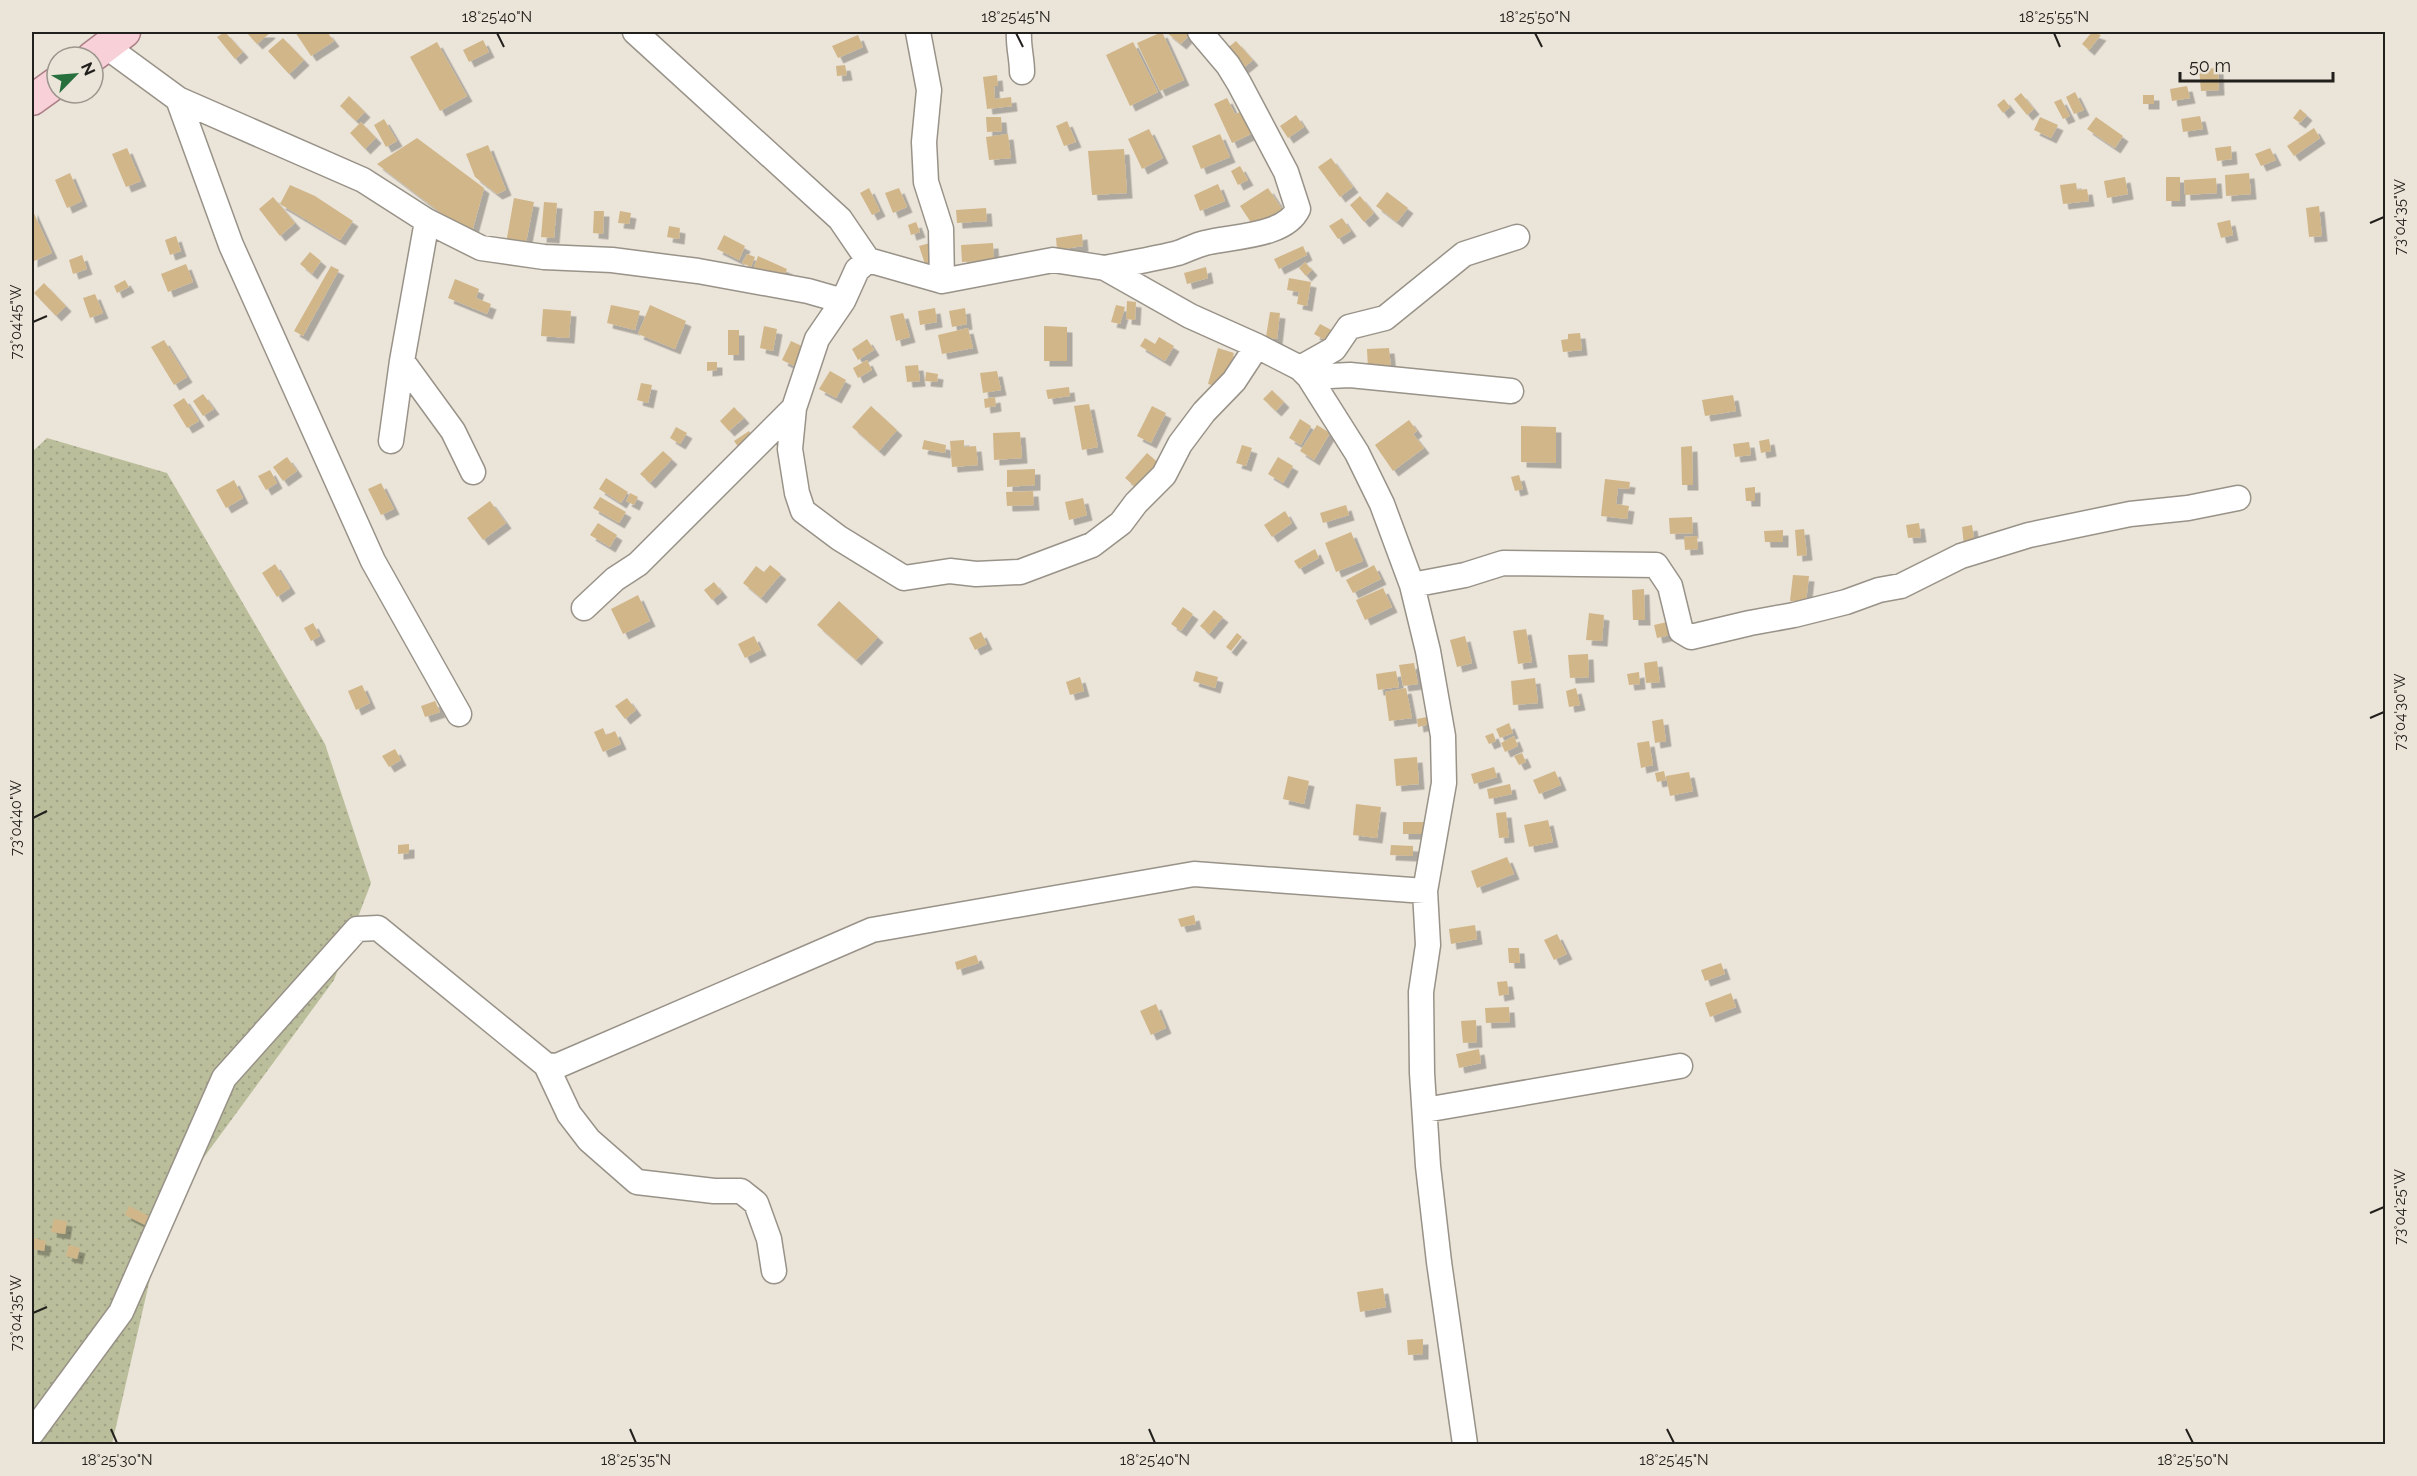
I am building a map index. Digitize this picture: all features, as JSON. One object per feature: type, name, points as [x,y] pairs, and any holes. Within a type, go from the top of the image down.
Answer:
[{"type":"main road","points":[[32,100],[45,91]]},
{"type":"street","points":[[635,32],[840,219],[868,260],[942,281],[1053,260],[1105,268],[1190,316],[1257,346],[1304,372],[1511,391]]},
{"type":"street","points":[[918,32],[926,64],[928,90],[924,142],[926,182],[941,229],[942,281]]},
{"type":"street","points":[[1019,32],[1017,46],[1022,57],[1022,72]]},
{"type":"street","points":[[1105,268],[1268,230],[1286,223],[1294,216],[1298,208],[1286,172],[1239,83],[1228,65],[1200,32]]},
{"type":"street","points":[[108,45],[178,99],[363,180],[427,221],[481,248],[544,257],[612,260],[698,271],[808,291],[843,301]]},
{"type":"street","points":[[178,99],[231,245],[373,561],[459,714]]},
{"type":"street","points":[[391,441],[402,361],[427,221]]},
{"type":"street","points":[[1304,372],[1334,349],[1349,327],[1385,318],[1464,254],[1517,237]]},
{"type":"street","points":[[868,260],[857,270],[843,301],[817,339],[794,408],[790,449],[797,493],[803,511],[839,538],[904,578],[950,571],[976,574],[1020,572],[1092,545],[1121,523],[1136,503],[1164,475],[1180,444],[1204,412],[1234,381],[1257,346]]},
{"type":"street","points":[[402,361],[453,431],[473,472]]},
{"type":"street","points":[[1304,372],[1357,453],[1382,504],[1412,585],[1428,651],[1443,736],[1444,783],[1425,891],[1428,945],[1421,992],[1428,1166],[1465,1444]]},
{"type":"street","points":[[584,608],[615,579],[638,564],[794,408]]},
{"type":"street","points":[[1412,585],[1465,575],[1503,563],[1656,565],[1670,586],[1681,631],[1691,637],[1750,622],[1805,612],[1846,602],[1879,590],[1901,586],[1961,556],[2029,535],[2130,514],[2188,508],[2238,498]]},
{"type":"street","points":[[546,1065],[557,1066],[872,930],[1194,874],[1425,891]]},
{"type":"street","points":[[32,1433],[121,1312],[224,1078],[357,929],[378,928],[546,1065],[569,1114],[590,1140],[638,1182],[714,1191],[741,1191],[756,1203],[769,1239],[774,1271]]},
{"type":"street","points":[[1425,1110],[1680,1066]]},
{"type":"green space","points":[[47,438],[167,473],[325,744],[371,883],[334,980],[166,1209],[112,1444],[32,1444],[32,452]]},
{"type":"building","points":[[225,32],[243,52],[235,59],[217,37]]},
{"type":"building","points":[[246,32],[269,32],[270,33],[257,44]]},
{"type":"building","points":[[295,32],[327,32],[334,41],[311,56]]},
{"type":"building","points":[[1162,32],[1184,80],[1160,91],[1137,43]]},
{"type":"building","points":[[1166,32],[1187,32],[1190,34],[1181,44]]},
{"type":"building","points":[[2092,32],[2101,35],[2089,50],[2082,44]]},
{"type":"building","points":[[858,35],[863,47],[838,58],[832,46]]},
{"type":"building","points":[[283,38],[304,60],[289,74],[268,51]]},
{"type":"building","points":[[483,40],[489,52],[469,62],[463,50]]},
{"type":"building","points":[[1236,41],[1253,60],[1242,69],[1225,50]]},
{"type":"building","points":[[437,42],[467,96],[440,111],[410,57]]},
{"type":"building","points":[[1133,42],[1158,92],[1130,106],[1106,55]]},
{"type":"building","points":[[845,65],[847,75],[837,76],[836,66]]},
{"type":"building","points":[[2218,68],[2219,90],[2201,91],[2199,69]]},
{"type":"building","points":[[997,75],[998,86],[994,86],[995,99],[1011,97],[1012,106],[987,109],[983,77]]},
{"type":"building","points":[[2187,86],[2190,98],[2172,101],[2170,89]]},
{"type":"building","points":[[2075,92],[2084,110],[2074,114],[2066,97]]},
{"type":"building","points":[[2021,93],[2034,109],[2027,115],[2014,99]]},
{"type":"building","points":[[2143,95],[2154,95],[2154,104],[2143,104]]},
{"type":"building","points":[[349,96],[365,112],[356,121],[340,106]]},
{"type":"building","points":[[1227,98],[1235,114],[1243,111],[1253,133],[1232,143],[1214,104]]},
{"type":"building","points":[[2004,99],[2010,107],[2003,113],[1997,105]]},
{"type":"building","points":[[2061,99],[2070,116],[2063,119],[2054,102]]},
{"type":"building","points":[[2300,109],[2307,115],[2300,123],[2293,118]]},
{"type":"building","points":[[1296,115],[1304,127],[1288,138],[1280,126]]},
{"type":"building","points":[[2200,116],[2203,129],[2183,132],[2181,119]]},
{"type":"building","points":[[986,117],[1001,117],[1002,131],[987,132]]},
{"type":"building","points":[[2040,117],[2058,125],[2051,138],[2034,130]]},
{"type":"building","points":[[2096,117],[2123,136],[2115,148],[2087,129]]},
{"type":"building","points":[[384,119],[397,141],[386,147],[374,125]]},
{"type":"building","points":[[1067,121],[1076,142],[1064,146],[1056,126]]},
{"type":"building","points":[[361,122],[376,138],[365,149],[350,133]]},
{"type":"building","points":[[2314,128],[2320,138],[2294,156],[2287,146]]},
{"type":"building","points":[[1149,129],[1163,158],[1142,169],[1128,139]]},
{"type":"building","points":[[1008,134],[1011,158],[989,160],[986,137]]},
{"type":"building","points":[[1220,134],[1230,157],[1201,169],[1192,146]]},
{"type":"building","points":[[417,138],[484,188],[471,236],[377,164]]},
{"type":"building","points":[[488,145],[506,190],[497,194],[475,177],[466,154]]},
{"type":"building","points":[[2231,146],[2232,159],[2217,161],[2215,148]]},
{"type":"building","points":[[127,148],[141,181],[126,187],[112,154]]},
{"type":"building","points":[[2270,148],[2276,160],[2261,166],[2255,154]]},
{"type":"building","points":[[1124,149],[1127,193],[1092,195],[1088,151]]},
{"type":"building","points":[[1331,158],[1353,187],[1340,197],[1318,167]]},
{"type":"building","points":[[1240,166],[1248,180],[1238,185],[1231,171]]},
{"type":"building","points":[[70,173],[82,201],[67,208],[55,180]]},
{"type":"building","points":[[2249,173],[2251,194],[2226,196],[2225,175]]},
{"type":"building","points":[[2125,177],[2128,194],[2107,198],[2104,181]]},
{"type":"building","points":[[2166,177],[2180,177],[2180,201],[2166,201]]},
{"type":"building","points":[[2216,178],[2217,193],[2185,195],[2184,180]]},
{"type":"building","points":[[2076,183],[2077,190],[2087,189],[2089,201],[2063,204],[2060,185]]},
{"type":"building","points":[[1218,184],[1225,201],[1200,211],[1194,195]]},
{"type":"building","points":[[290,185],[315,196],[353,221],[340,240],[280,204]]},
{"type":"building","points":[[869,188],[880,211],[872,215],[860,193]]},
{"type":"building","points":[[899,188],[907,207],[893,213],[885,193]]},
{"type":"building","points":[[1268,188],[1282,209],[1254,227],[1240,206]]},
{"type":"building","points":[[1387,192],[1408,208],[1397,222],[1376,206]]},
{"type":"building","points":[[1360,196],[1374,213],[1364,222],[1350,205]]},
{"type":"building","points":[[273,197],[295,223],[280,236],[259,209]]},
{"type":"building","points":[[514,198],[534,202],[524,253],[505,249]]},
{"type":"building","points":[[544,202],[557,203],[554,238],[541,237]]},
{"type":"building","points":[[2319,206],[2322,236],[2309,237],[2306,208]]},
{"type":"building","points":[[986,208],[987,221],[957,223],[956,210]]},
{"type":"building","points":[[32,209],[52,253],[32,262]]},
{"type":"building","points":[[594,211],[604,211],[603,234],[593,233]]},
{"type":"building","points":[[620,211],[631,213],[629,224],[618,223]]},
{"type":"building","points":[[1342,218],[1351,231],[1338,239],[1329,226]]},
{"type":"building","points":[[2230,220],[2233,235],[2221,238],[2217,223]]},
{"type":"building","points":[[916,222],[920,232],[911,235],[908,225]]},
{"type":"building","points":[[669,226],[680,228],[679,239],[667,237]]},
{"type":"building","points":[[1082,234],[1083,246],[1057,250],[1056,238]]},
{"type":"building","points":[[724,235],[745,246],[739,260],[717,249]]},
{"type":"building","points":[[176,236],[181,251],[170,255],[165,240]]},
{"type":"building","points":[[930,243],[940,272],[929,276],[919,246]]},
{"type":"building","points":[[993,243],[994,260],[962,262],[961,245]]},
{"type":"building","points":[[1303,246],[1307,255],[1279,269],[1274,259]]},
{"type":"building","points":[[310,252],[321,261],[312,274],[300,264]]},
{"type":"building","points":[[747,254],[755,257],[751,267],[742,263]]},
{"type":"building","points":[[82,255],[87,269],[73,274],[69,260]]},
{"type":"building","points":[[758,256],[787,269],[782,282],[753,270]]},
{"type":"building","points":[[1305,262],[1312,270],[1306,276],[1299,268]]},
{"type":"building","points":[[186,264],[193,282],[168,292],[161,274]]},
{"type":"building","points":[[331,266],[339,270],[303,336],[294,331]]},
{"type":"building","points":[[1206,267],[1208,278],[1187,284],[1184,273]]},
{"type":"building","points":[[1289,278],[1311,282],[1307,306],[1297,304],[1299,292],[1287,290]]},
{"type":"building","points":[[455,279],[479,289],[476,298],[491,304],[487,314],[448,298]]},
{"type":"building","points":[[125,280],[129,287],[117,293],[114,286]]},
{"type":"building","points":[[44,283],[66,306],[56,316],[34,293]]},
{"type":"building","points":[[95,294],[103,313],[90,318],[83,298]]},
{"type":"building","points":[[1127,301],[1136,302],[1135,320],[1126,319]]},
{"type":"building","points":[[611,305],[640,311],[635,330],[607,323]]},
{"type":"building","points":[[650,305],[686,321],[675,349],[638,334]]},
{"type":"building","points":[[1116,305],[1125,307],[1120,324],[1111,322]]},
{"type":"building","points":[[935,308],[937,322],[920,325],[918,311]]},
{"type":"building","points":[[965,308],[967,324],[952,327],[949,311]]},
{"type":"building","points":[[543,309],[571,311],[569,338],[541,336]]},
{"type":"building","points":[[1270,312],[1280,313],[1277,339],[1266,337]]},
{"type":"building","points":[[903,313],[910,337],[896,341],[890,316]]},
{"type":"building","points":[[1320,324],[1337,333],[1332,344],[1314,334]]},
{"type":"building","points":[[764,326],[777,329],[773,351],[760,348]]},
{"type":"building","points":[[1044,326],[1067,327],[1067,361],[1044,361]]},
{"type":"building","points":[[968,328],[973,348],[942,354],[938,335]]},
{"type":"building","points":[[728,330],[739,330],[739,355],[728,355]]},
{"type":"building","points":[[1580,333],[1582,350],[1563,352],[1561,340],[1568,339],[1568,334]]},
{"type":"building","points":[[1159,337],[1174,346],[1165,361],[1140,346],[1145,338],[1155,344]]},
{"type":"building","points":[[867,339],[874,350],[858,360],[852,349]]},
{"type":"building","points":[[164,340],[187,377],[174,385],[151,347]]},
{"type":"building","points":[[791,341],[804,347],[794,366],[782,360]]},
{"type":"building","points":[[1218,348],[1234,353],[1224,388],[1208,384]]},
{"type":"building","points":[[1389,348],[1391,368],[1368,369],[1367,349]]},
{"type":"building","points":[[867,360],[872,370],[858,378],[853,368]]},
{"type":"building","points":[[707,362],[717,362],[717,370],[707,371]]},
{"type":"building","points":[[918,365],[920,381],[907,382],[905,366]]},
{"type":"building","points":[[830,371],[846,380],[836,398],[819,389]]},
{"type":"building","points":[[997,371],[1001,390],[983,393],[980,373]]},
{"type":"building","points":[[926,372],[938,374],[937,382],[925,381]]},
{"type":"building","points":[[641,383],[652,385],[648,403],[637,400]]},
{"type":"building","points":[[1069,387],[1070,396],[1048,399],[1046,390]]},
{"type":"building","points":[[1272,390],[1284,402],[1276,411],[1263,399]]},
{"type":"building","points":[[203,394],[214,409],[203,416],[193,401]]},
{"type":"building","points":[[1733,395],[1736,411],[1705,416],[1702,400]]},
{"type":"building","points":[[995,397],[996,406],[985,408],[984,399]]},
{"type":"building","points":[[184,398],[199,421],[187,428],[173,405]]},
{"type":"building","points":[[1089,404],[1098,447],[1082,450],[1074,406]]},
{"type":"building","points":[[871,406],[897,430],[879,451],[852,427]]},
{"type":"building","points":[[1152,406],[1166,413],[1151,443],[1137,436]]},
{"type":"building","points":[[734,407],[744,418],[729,431],[720,421]]},
{"type":"building","points":[[1300,419],[1311,426],[1301,445],[1289,438]]},
{"type":"building","points":[[1409,420],[1417,431],[1413,434],[1424,448],[1393,471],[1375,445]]},
{"type":"building","points":[[1317,425],[1330,433],[1314,460],[1300,451]]},
{"type":"building","points":[[1521,426],[1556,427],[1556,463],[1521,462]]},
{"type":"building","points":[[676,427],[687,433],[680,444],[670,438]]},
{"type":"building","points":[[749,431],[757,441],[742,452],[734,441]]},
{"type":"building","points":[[1020,432],[1022,458],[994,460],[993,433]]},
{"type":"building","points":[[1769,439],[1771,451],[1761,453],[1759,441]]},
{"type":"building","points":[[924,440],[946,445],[945,453],[922,449]]},
{"type":"building","points":[[964,440],[964,447],[976,446],[978,465],[952,467],[950,441]]},
{"type":"building","points":[[1749,442],[1751,455],[1735,457],[1733,444]]},
{"type":"building","points":[[1242,445],[1252,448],[1246,466],[1236,463]]},
{"type":"building","points":[[1692,446],[1693,485],[1682,485],[1681,447]]},
{"type":"building","points":[[663,451],[672,459],[650,483],[640,474]]},
{"type":"building","points":[[1147,453],[1161,465],[1139,490],[1125,478]]},
{"type":"building","points":[[287,457],[297,471],[283,481],[273,467]]},
{"type":"building","points":[[1278,457],[1293,466],[1283,483],[1268,474]]},
{"type":"building","points":[[1035,469],[1035,485],[1007,487],[1007,470]]},
{"type":"building","points":[[270,470],[277,483],[266,490],[258,476]]},
{"type":"building","points":[[1519,475],[1523,489],[1515,491],[1511,477]]},
{"type":"building","points":[[606,478],[628,492],[621,503],[599,489]]},
{"type":"building","points":[[1605,479],[1630,482],[1629,489],[1618,488],[1616,504],[1629,506],[1627,519],[1601,516]]},
{"type":"building","points":[[234,480],[243,498],[226,508],[216,490]]},
{"type":"building","points":[[381,483],[394,509],[381,515],[368,489]]},
{"type":"building","points":[[1755,487],[1755,501],[1746,501],[1745,488]]},
{"type":"building","points":[[1033,491],[1034,505],[1007,506],[1006,492]]},
{"type":"building","points":[[630,493],[638,497],[634,505],[626,501]]},
{"type":"building","points":[[600,497],[626,512],[619,523],[593,508]]},
{"type":"building","points":[[1083,498],[1087,515],[1069,520],[1065,502]]},
{"type":"building","points":[[490,501],[506,523],[483,540],[467,518]]},
{"type":"building","points":[[1346,505],[1349,515],[1323,523],[1320,513]]},
{"type":"building","points":[[1285,511],[1292,523],[1272,537],[1264,525]]},
{"type":"building","points":[[1692,517],[1693,533],[1670,534],[1669,518]]},
{"type":"building","points":[[598,523],[617,535],[610,547],[590,535]]},
{"type":"building","points":[[1919,523],[1921,537],[1908,538],[1906,525]]},
{"type":"building","points":[[1972,525],[1975,545],[1964,546],[1962,527]]},
{"type":"building","points":[[1804,529],[1807,555],[1797,556],[1795,530]]},
{"type":"building","points":[[1783,530],[1783,542],[1765,542],[1764,531]]},
{"type":"building","points":[[1351,532],[1363,561],[1336,572],[1325,543]]},
{"type":"building","points":[[1697,536],[1698,549],[1685,550],[1684,537]]},
{"type":"building","points":[[1315,549],[1319,558],[1299,569],[1294,561]]},
{"type":"building","points":[[275,564],[290,588],[277,597],[262,573]]},
{"type":"building","points":[[770,565],[781,574],[761,598],[743,583],[756,566],[764,572]]},
{"type":"building","points":[[1374,565],[1381,579],[1353,593],[1346,580]]},
{"type":"building","points":[[1793,575],[1809,576],[1806,602],[1790,601]]},
{"type":"building","points":[[714,582],[722,592],[712,600],[704,590]]},
{"type":"building","points":[[1383,588],[1392,607],[1365,620],[1356,600]]},
{"type":"building","points":[[1644,589],[1645,620],[1633,620],[1632,590]]},
{"type":"building","points":[[638,595],[650,621],[623,634],[611,609]]},
{"type":"building","points":[[839,601],[878,637],[856,660],[817,625]]},
{"type":"building","points":[[1183,607],[1193,614],[1181,631],[1171,624]]},
{"type":"building","points":[[1214,610],[1223,617],[1209,634],[1200,626]]},
{"type":"building","points":[[1589,613],[1604,615],[1602,641],[1586,640]]},
{"type":"building","points":[[1667,622],[1670,635],[1657,638],[1654,625]]},
{"type":"building","points":[[313,623],[320,636],[311,641],[304,628]]},
{"type":"building","points":[[1526,629],[1532,662],[1518,664],[1513,631]]},
{"type":"building","points":[[981,632],[987,644],[975,650],[969,638]]},
{"type":"building","points":[[1237,633],[1242,637],[1231,651],[1226,647]]},
{"type":"building","points":[[754,636],[761,650],[745,658],[738,644]]},
{"type":"building","points":[[1465,636],[1472,663],[1457,667],[1450,640]]},
{"type":"building","points":[[1588,654],[1589,677],[1570,678],[1568,655]]},
{"type":"building","points":[[1657,661],[1660,682],[1646,683],[1644,663]]},
{"type":"building","points":[[1414,663],[1418,684],[1403,686],[1399,665]]},
{"type":"building","points":[[1196,671],[1218,677],[1215,688],[1193,681]]},
{"type":"building","points":[[1396,671],[1399,687],[1378,690],[1376,674]]},
{"type":"building","points":[[1639,672],[1640,684],[1629,685],[1627,674]]},
{"type":"building","points":[[1080,677],[1084,691],[1070,695],[1066,682]]},
{"type":"building","points":[[1535,678],[1538,703],[1513,705],[1511,681]]},
{"type":"building","points":[[362,685],[370,703],[356,710],[348,691]]},
{"type":"building","points":[[1406,688],[1412,718],[1389,721],[1385,692]]},
{"type":"building","points":[[1576,688],[1580,705],[1569,707],[1566,691]]},
{"type":"building","points":[[627,698],[636,710],[625,719],[615,706]]},
{"type":"building","points":[[435,701],[440,712],[425,717],[421,706]]},
{"type":"building","points":[[1431,716],[1434,723],[1418,727],[1417,719]]},
{"type":"building","points":[[1663,719],[1666,741],[1655,743],[1652,721]]},
{"type":"building","points":[[1509,723],[1513,733],[1500,738],[1496,729]]},
{"type":"building","points":[[603,728],[606,735],[615,731],[621,744],[603,752],[594,732]]},
{"type":"building","points":[[1493,733],[1496,741],[1489,744],[1485,736]]},
{"type":"building","points":[[1514,736],[1518,746],[1505,752],[1501,743]]},
{"type":"building","points":[[1649,741],[1653,765],[1641,768],[1637,743]]},
{"type":"building","points":[[395,749],[401,760],[389,767],[382,756]]},
{"type":"building","points":[[1522,753],[1526,762],[1519,765],[1514,756]]},
{"type":"building","points":[[1417,757],[1419,784],[1396,786],[1394,759]]},
{"type":"building","points":[[1494,767],[1497,777],[1474,784],[1471,774]]},
{"type":"building","points":[[1555,771],[1561,785],[1539,794],[1533,780]]},
{"type":"building","points":[[1664,771],[1666,780],[1657,782],[1655,773]]},
{"type":"building","points":[[1689,772],[1693,791],[1670,796],[1666,776]]},
{"type":"building","points":[[1288,776],[1309,781],[1304,804],[1283,799]]},
{"type":"building","points":[[1510,784],[1512,794],[1489,799],[1487,789]]},
{"type":"building","points":[[1356,804],[1381,807],[1377,838],[1353,835]]},
{"type":"building","points":[[1506,812],[1509,837],[1499,838],[1496,813]]},
{"type":"building","points":[[1548,820],[1553,842],[1529,847],[1524,825]]},
{"type":"building","points":[[1403,822],[1424,822],[1424,834],[1403,834]]},
{"type":"building","points":[[409,844],[409,853],[398,854],[398,845]]},
{"type":"building","points":[[1391,845],[1413,846],[1413,856],[1390,855]]},
{"type":"building","points":[[1507,857],[1514,874],[1477,888],[1471,871]]},
{"type":"building","points":[[1194,915],[1196,924],[1181,927],[1178,919]]},
{"type":"building","points":[[1475,925],[1477,939],[1451,944],[1449,929]]},
{"type":"building","points":[[1557,934],[1567,954],[1554,960],[1544,940]]},
{"type":"building","points":[[1508,948],[1519,948],[1520,963],[1509,963]]},
{"type":"building","points":[[976,955],[979,963],[957,970],[955,962]]},
{"type":"building","points":[[1721,963],[1725,974],[1705,981],[1701,970]]},
{"type":"building","points":[[1507,981],[1509,994],[1499,996],[1497,982]]},
{"type":"building","points":[[1731,993],[1736,1007],[1710,1017],[1705,1003]]},
{"type":"building","points":[[1156,1004],[1166,1028],[1151,1035],[1140,1011]]},
{"type":"building","points":[[1509,1007],[1510,1022],[1486,1023],[1485,1008]]},
{"type":"building","points":[[1476,1020],[1477,1042],[1463,1043],[1461,1021]]},
{"type":"building","points":[[1479,1049],[1481,1063],[1459,1068],[1456,1054]]},
{"type":"building","points":[[129,1206],[153,1218],[149,1227],[125,1215]]},
{"type":"building","points":[[54,1219],[67,1221],[65,1234],[51,1232]]},
{"type":"building","points":[[33,1238],[46,1241],[44,1251],[32,1249]]},
{"type":"building","points":[[69,1245],[80,1248],[77,1259],[66,1256]]},
{"type":"building","points":[[1383,1288],[1386,1307],[1360,1312],[1357,1292]]},
{"type":"building","points":[[1423,1339],[1423,1354],[1408,1355],[1407,1340]]}]
